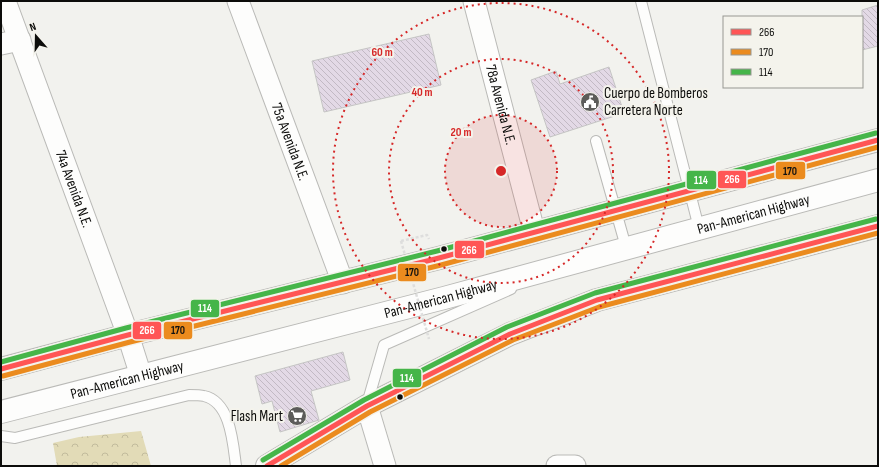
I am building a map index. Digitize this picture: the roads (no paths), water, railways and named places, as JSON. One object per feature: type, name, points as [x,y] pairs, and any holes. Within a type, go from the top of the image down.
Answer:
[{"type":"main road","points":[[1,369],[128,335],[343,283],[878,140]]},
{"type":"main road","name":"Pan-American Highway","points":[[1,412],[444,298],[626,247],[878,180]]},
{"type":"main road","points":[[268,466],[367,406],[510,334],[597,300],[878,226]]},
{"type":"street","name":"74a Avenida N.E.","points":[[5,1],[10,42],[128,335],[141,376]]},
{"type":"street","name":"75a Avenida N.E.","points":[[238,1],[343,283]]},
{"type":"street","name":"78a Avenida N.E.","points":[[474,1],[534,231]]},
{"type":"street","points":[[367,406],[385,466]]},
{"type":"street","points":[[557,466],[576,466]]},
{"type":"lane","points":[[641,1],[699,228]]},
{"type":"lane","points":[[596,141],[626,247]]},
{"type":"lane","points":[[367,406],[384,345],[573,262]]},
{"type":"lane","points":[[1,436],[15,438],[189,395],[205,396],[220,406],[231,430],[236,466]]},
{"type":"place","name":"Cuerpo de Bomberos Carretera Norte","points":[[590,102]]},
{"type":"place","name":"Flash Mart","points":[[297,416]]}]
